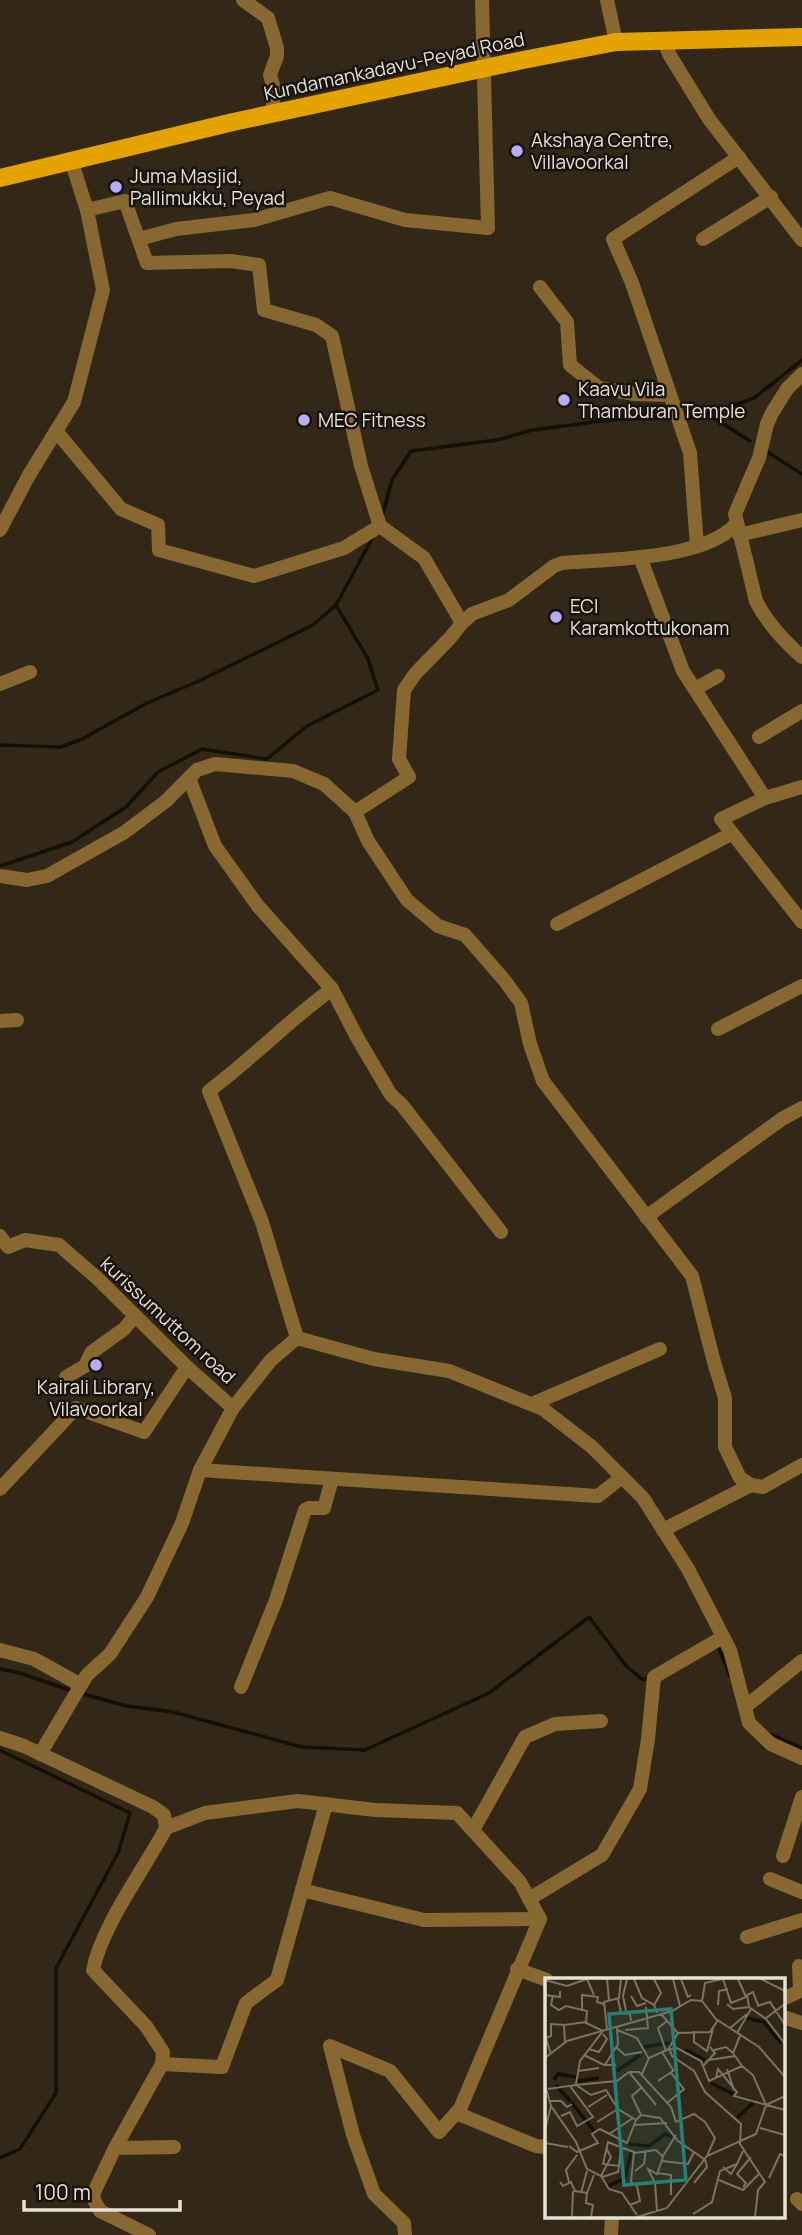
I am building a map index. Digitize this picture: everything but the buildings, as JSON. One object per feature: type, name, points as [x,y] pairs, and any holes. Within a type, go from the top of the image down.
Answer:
[{"type":"main road","name":"Kundamankadavu-Peyad Road","points":[[0,178],[273,114],[616,42],[802,37]]},
{"type":"street","points":[[243,0],[268,18],[277,48],[270,75],[273,85],[273,114]]},
{"type":"street","points":[[139,239],[176,229],[254,220],[330,198],[405,220],[488,228],[486,68],[482,0]]},
{"type":"street","points":[[607,0],[616,42]]},
{"type":"street","points":[[664,41],[669,54],[709,119],[802,240]]},
{"type":"street","points":[[697,546],[690,453],[632,283],[613,239],[739,157]]},
{"type":"street","points":[[0,530],[29,475],[74,402],[103,290],[87,211],[71,160]]},
{"type":"street","points":[[703,239],[771,197]]},
{"type":"street","points":[[87,211],[125,201],[147,263],[231,261],[259,265],[264,310],[316,325],[332,336],[361,466],[380,526],[424,558],[461,622]]},
{"type":"street","points":[[540,287],[568,322],[570,365],[599,388],[635,394],[668,395]]},
{"type":"street","points":[[802,374],[787,389],[772,413],[759,458],[735,514],[756,601],[762,614],[802,657]]},
{"type":"street","points":[[56,431],[121,509],[158,525],[159,550],[254,576],[344,548],[380,526]]},
{"type":"street","points":[[355,812],[409,776],[398,759],[404,690],[461,622],[472,614],[509,600],[554,566],[562,563],[640,557],[697,546],[737,530],[802,520]]},
{"type":"street","points":[[640,557],[683,671],[765,798]]},
{"type":"street","points":[[0,684],[30,672]]},
{"type":"street","points":[[695,689],[718,676]]},
{"type":"street","points":[[759,737],[802,711]]},
{"type":"street","points":[[0,876],[27,880],[47,876],[125,832],[166,801],[197,770],[215,764],[293,771],[324,784],[355,812],[368,841],[407,900],[438,926],[464,935],[505,981],[521,1003],[530,1044],[543,1081],[692,1276],[725,1398],[725,1447],[740,1478],[751,1485],[763,1487],[802,1465]]},
{"type":"street","points":[[189,778],[215,846],[228,866],[258,906],[332,989],[391,1095],[402,1105],[501,1232]]},
{"type":"street","points":[[802,787],[765,798],[722,819],[802,922]]},
{"type":"street","points":[[557,924],[731,834]]},
{"type":"street","points":[[718,1029],[802,986]]},
{"type":"street","points":[[332,989],[299,1014],[244,1065],[209,1091],[262,1222],[297,1338],[374,1359],[449,1371],[543,1409],[592,1447],[643,1498],[688,1569],[730,1650],[749,1723],[771,1744],[802,1759]]},
{"type":"street","points":[[0,1021],[17,1020]]},
{"type":"street","points":[[646,1217],[782,1119],[802,1108]]},
{"type":"street","name":"kurissumuttom road","points":[[3,1246],[25,1240],[59,1245],[233,1408],[271,1360],[297,1338]]},
{"type":"street","points":[[66,1377],[85,1366],[92,1352],[124,1329],[135,1316]]},
{"type":"street","points":[[532,1404],[660,1349]]},
{"type":"street","points":[[0,1489],[76,1408],[144,1432],[187,1367]]},
{"type":"street","points":[[40,1754],[87,1675],[110,1654],[146,1597],[182,1523],[200,1470],[233,1408]]},
{"type":"street","points":[[200,1470],[598,1496],[622,1478]]},
{"type":"street","points":[[242,1686],[276,1600],[304,1510],[324,1508],[332,1479]]},
{"type":"street","points":[[663,1530],[751,1485]]},
{"type":"street","points":[[529,1899],[602,1855],[640,1789],[654,1677],[723,1637]]},
{"type":"street","points":[[0,1650],[34,1659],[78,1690]]},
{"type":"street","points":[[745,1707],[802,1661]]},
{"type":"street","points":[[473,1830],[525,1737],[555,1724],[601,1721]]},
{"type":"street","points":[[0,1738],[153,1807],[164,1815],[166,1828],[116,1916],[96,1957],[93,1970],[146,2026],[163,2052],[162,2064],[115,2148],[93,2198],[100,2211],[149,2235]]},
{"type":"street","points":[[783,1856],[802,1797]]},
{"type":"street","points":[[166,1828],[205,1813],[298,1801],[375,1810],[457,1813],[520,1882],[540,1919]]},
{"type":"street","points":[[162,2064],[222,2067],[246,2003],[277,1980],[326,1804]]},
{"type":"street","points":[[770,1879],[802,1892]]},
{"type":"street","points":[[302,1890],[424,1920],[540,1919]]},
{"type":"street","points":[[405,2235],[404,2223],[374,2194],[353,2135],[330,2046],[390,2071],[439,2132],[460,2109],[540,1919]]},
{"type":"street","points":[[747,1937],[802,1920]]},
{"type":"street","points":[[784,1999],[800,1992],[799,1966]]},
{"type":"street","points":[[517,1969],[545,1978]]},
{"type":"street","points":[[784,2017],[802,2023]]},
{"type":"street","points":[[456,2113],[536,2146],[545,2147]]},
{"type":"street","points":[[115,2148],[174,2147]]},
{"type":"waterway","points":[[709,415],[754,398],[802,360]]},
{"type":"waterway","points":[[682,418],[709,415],[750,441]]},
{"type":"waterway","points":[[382,517],[392,480],[411,451],[497,440],[532,430],[620,419],[674,418]]},
{"type":"waterway","points":[[766,451],[802,474]]},
{"type":"waterway","points":[[0,745],[61,747],[82,739],[147,703],[199,681],[313,625],[336,605],[373,537]]},
{"type":"waterway","points":[[0,866],[72,842],[126,807],[158,772],[202,749],[267,759],[307,726],[378,690],[368,659],[336,605]]},
{"type":"waterway","points":[[79,1693],[127,1706],[173,1712],[302,1747],[365,1750],[489,1693],[589,1617],[627,1667],[643,1680],[651,1676]]},
{"type":"waterway","points":[[716,1648],[719,1648],[730,1676]]},
{"type":"waterway","points":[[0,1669],[72,1691]]},
{"type":"waterway","points":[[770,1734],[802,1748]]},
{"type":"waterway","points":[[0,1750],[130,1813],[118,1853],[56,1968],[56,2093],[20,2149],[0,2158]]},
{"type":"place","name":"Akshaya Centre, Villavoorkal","points":[[517,151]]},
{"type":"place","name":"Juma Masjid, Pallimukku, Peyad","points":[[116,187]]},
{"type":"place","name":"Kaavu Vila Thamburan Temple","points":[[564,400]]},
{"type":"place","name":"MEC Fitness","points":[[304,420]]},
{"type":"place","name":"ECI Karamkottukonam","points":[[556,617]]},
{"type":"place","name":"Kairali Library, Vilavoorkal","points":[[96,1365]]}]
